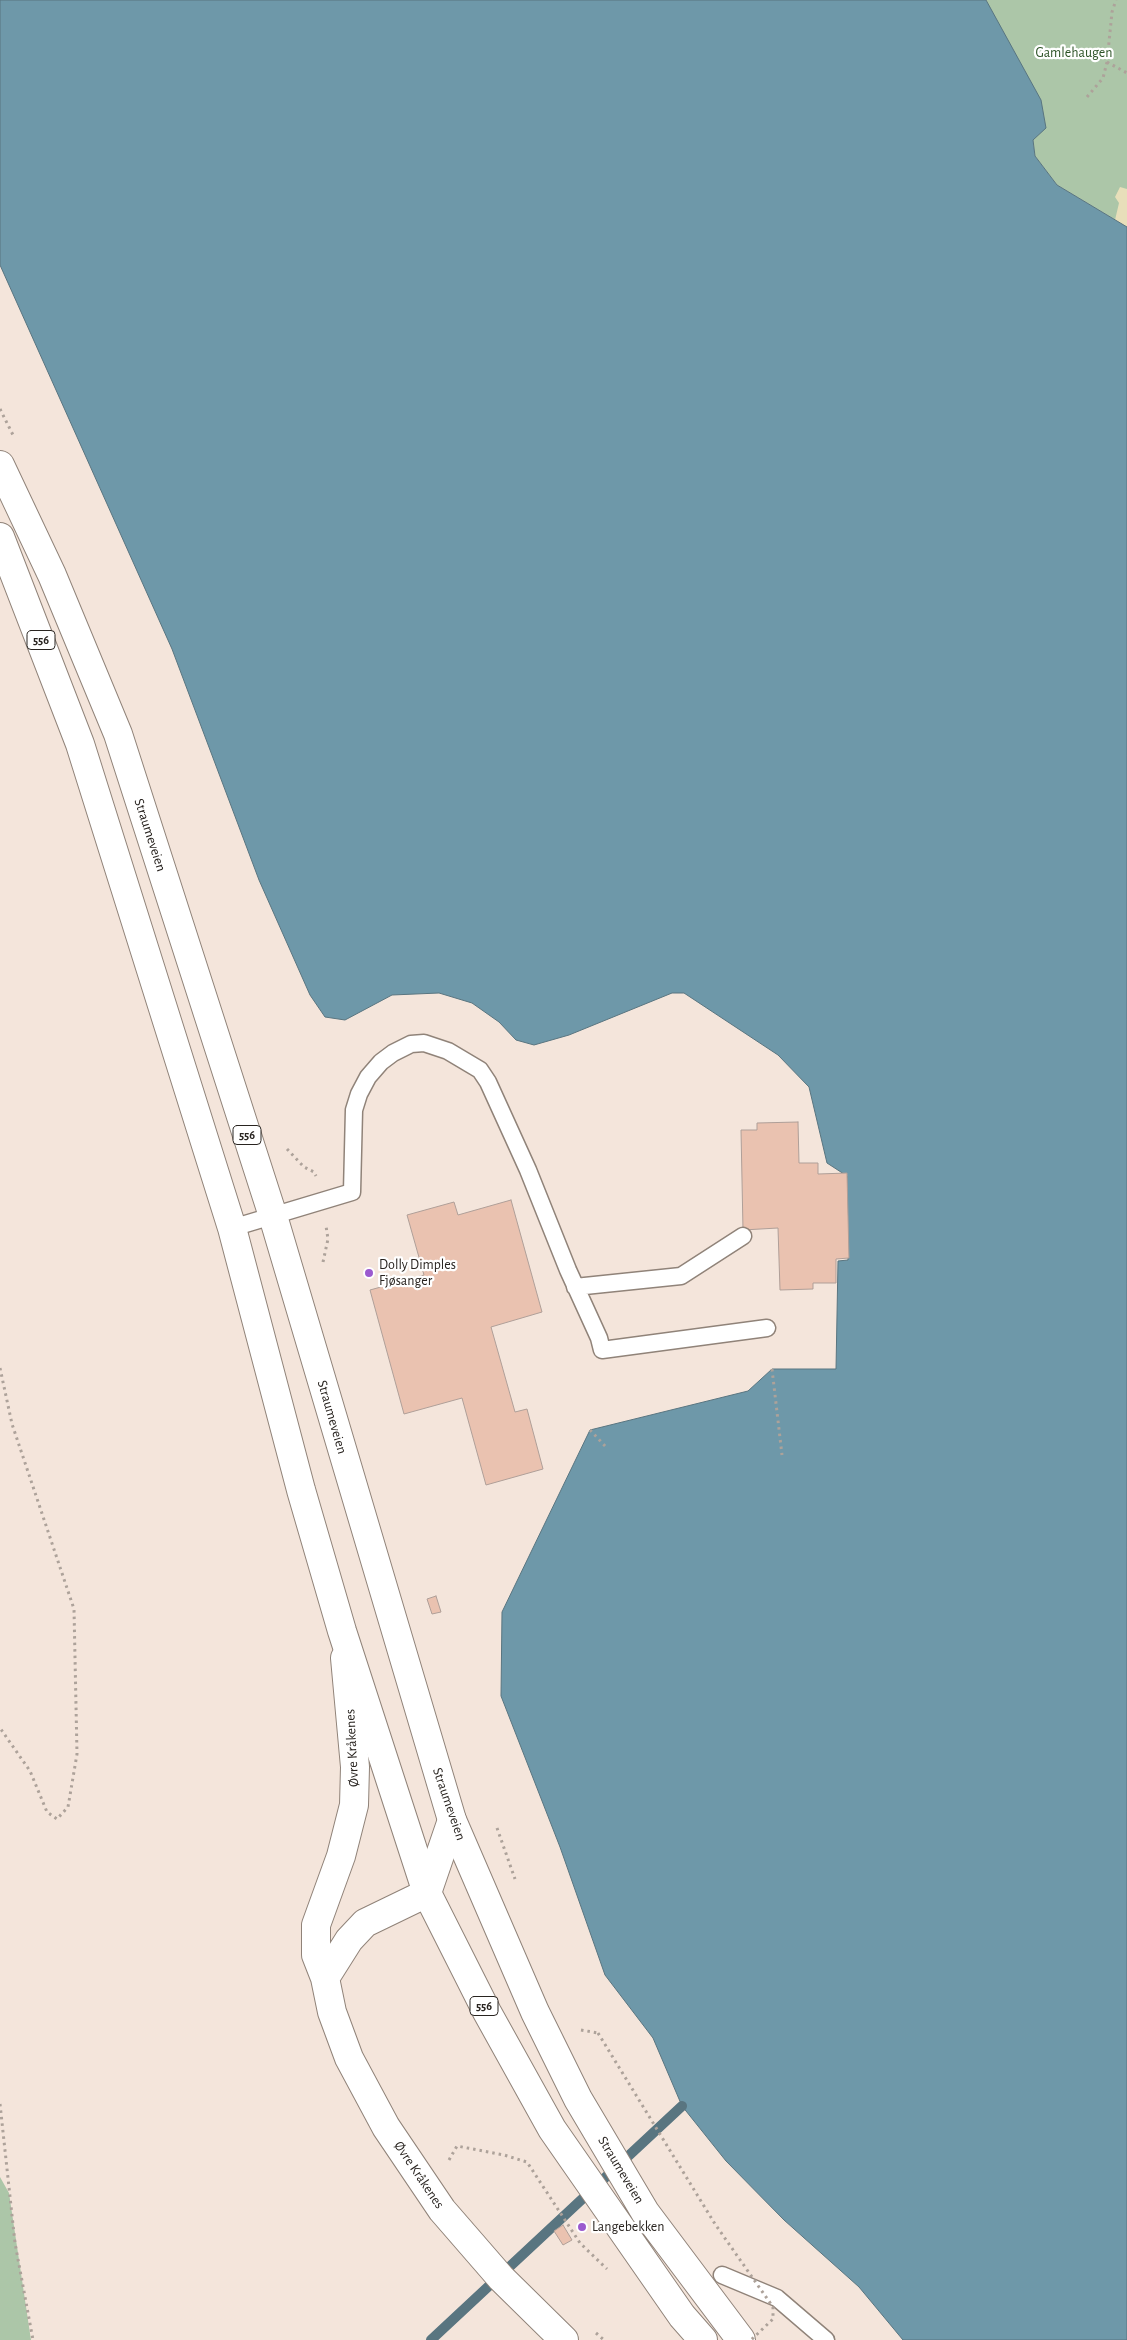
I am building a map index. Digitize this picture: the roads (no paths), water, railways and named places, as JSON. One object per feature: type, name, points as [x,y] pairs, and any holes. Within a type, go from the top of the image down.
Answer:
[{"type":"main road","name":"Straumeveien","points":[[0,465],[52,575],[118,734],[273,1216],[452,1820],[535,2012],[578,2099],[646,2212],[755,2333]]},
{"type":"main road","name":"556","points":[[0,537],[80,744],[232,1228],[301,1490],[342,1631],[428,1893],[487,2012],[552,2129],[682,2316],[703,2340]]},
{"type":"main road","name":"Øvre Kråkenes","points":[[342,1631],[355,1767],[354,1805],[341,1856],[316,1925],[316,1955],[325,1978],[332,2012],[349,2058],[386,2127],[442,2210],[501,2278],[564,2340]]},
{"type":"main road","points":[[325,1978],[349,1940],[365,1923],[428,1893],[452,1820]]},
{"type":"lane","points":[[232,1228],[352,1192],[354,1110],[359,1094],[368,1077],[380,1062],[411,1044],[424,1042],[448,1051],[480,1070],[488,1082],[528,1170],[599,1338],[602,1350],[766,1328]]},
{"type":"lane","points":[[576,1286],[681,1276],[743,1236]]},
{"type":"lane","points":[[722,2275],[777,2298],[826,2340]]},
{"type":"water","points":[[0,0],[986,0],[1041,100],[1046,128],[1033,140],[1035,156],[1057,185],[1127,227],[1127,2340],[903,2340],[859,2287],[784,2220],[726,2161],[682,2106],[653,2038],[605,1975],[560,1847],[501,1696],[502,1612],[590,1430],[748,1391],[772,1369],[836,1369],[838,1261],[848,1260],[847,1176],[827,1163],[809,1087],[778,1055],[684,993],[672,993],[569,1035],[534,1045],[516,1040],[499,1022],[472,1003],[439,993],[392,995],[345,1020],[325,1017],[310,995],[259,880],[172,649],[0,265]]},
{"type":"waterway","name":"Langebekken","points":[[431,2340],[682,2106]]},
{"type":"place","name":"Dolly Dimples Fjøsanger","points":[[369,1273]]},
{"type":"place","name":"Langebekken","points":[[582,2227]]},
{"type":"park label","name":"Gamlehaugen","points":[[1074,53]]}]
